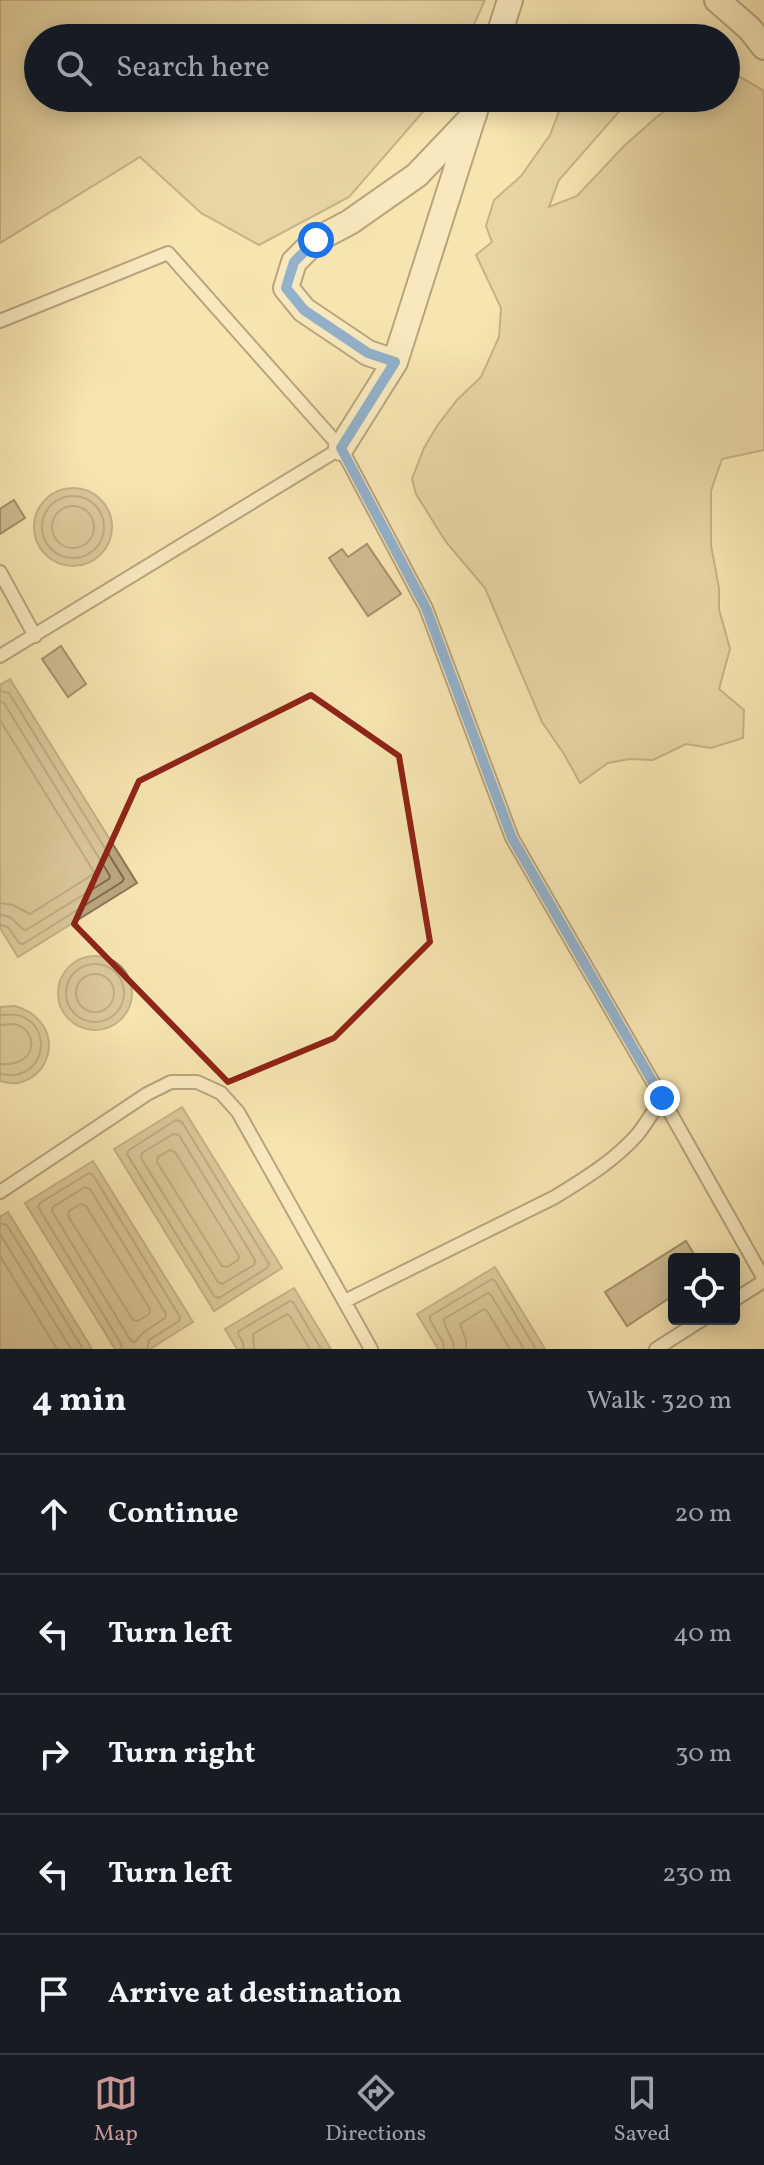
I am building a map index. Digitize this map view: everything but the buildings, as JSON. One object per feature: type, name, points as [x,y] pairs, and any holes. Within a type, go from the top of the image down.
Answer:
[{"type":"street","points":[[502,24],[510,0]]},
{"type":"street","points":[[718,1],[759,32]]},
{"type":"street","points":[[395,362],[368,353],[304,310],[286,288],[294,262],[316,240],[350,222],[417,175],[471,112]]},
{"type":"street","points":[[341,448],[395,362],[474,112]]},
{"type":"lane","points":[[0,321],[168,253],[341,448],[426,608],[512,838],[764,1280],[740,1296]]},
{"type":"lane","points":[[0,656],[341,448]]},
{"type":"lane","points":[[0,572],[35,636]]},
{"type":"lane","points":[[0,1192],[147,1094],[171,1082],[197,1082],[221,1093],[238,1112],[371,1349]]},
{"type":"lane","points":[[345,1301],[555,1197],[583,1180],[612,1159],[638,1133],[662,1098]]},
{"type":"lane","points":[[656,1349],[694,1325]]},
{"type":"highlighted area","points":[[311,695],[399,756],[430,942],[334,1038],[228,1082],[74,924],[139,781]]},
{"type":"shaded area","points":[[0,0],[485,0],[474,24],[24,24],[24,112],[423,112],[349,197],[259,245],[201,213],[140,157],[0,243]]},
{"type":"shaded area","points":[[740,77],[764,91],[764,450],[722,459],[711,491],[711,545],[719,588],[719,609],[730,649],[719,689],[744,710],[743,738],[711,748],[686,744],[653,760],[629,759],[608,763],[580,783],[542,722],[485,588],[446,542],[416,494],[412,479],[437,426],[457,400],[481,377],[499,337],[501,308],[476,255],[492,242],[486,226],[494,200],[521,176],[550,135],[559,112],[619,112],[559,180],[549,207],[577,196],[624,146],[664,112],[740,112]]},
{"type":"water","points":[[73,488],[88,491],[100,500],[109,512],[112,527],[109,542],[100,554],[88,563],[73,566],[58,563],[46,554],[37,542],[34,527],[37,512],[46,500],[58,491]]},
{"type":"water","points":[[10,679],[137,883],[18,957],[0,928],[0,685]]},
{"type":"water","points":[[88,956],[102,956],[116,962],[126,972],[132,993],[130,1007],[116,1024],[102,1030],[88,1030],[74,1024],[64,1014],[58,1000],[58,986],[64,972],[74,962]]},
{"type":"water","points":[[15,1006],[33,1015],[44,1028],[49,1042],[41,1069],[30,1078],[16,1083],[0,1081],[0,1007]]},
{"type":"water","points":[[182,1107],[282,1268],[214,1311],[114,1149]]},
{"type":"water","points":[[93,1161],[193,1322],[150,1349],[115,1349],[25,1203]]},
{"type":"water","points":[[8,1212],[92,1349],[0,1349],[0,1217]]},
{"type":"water","points":[[495,1267],[545,1349],[438,1349],[417,1314]]},
{"type":"water","points":[[294,1288],[331,1349],[237,1349],[225,1329]]},
{"type":"route","points":[[316,240],[294,262],[286,288],[304,310],[368,353],[395,362],[341,448],[426,608],[512,838],[662,1098]]}]
